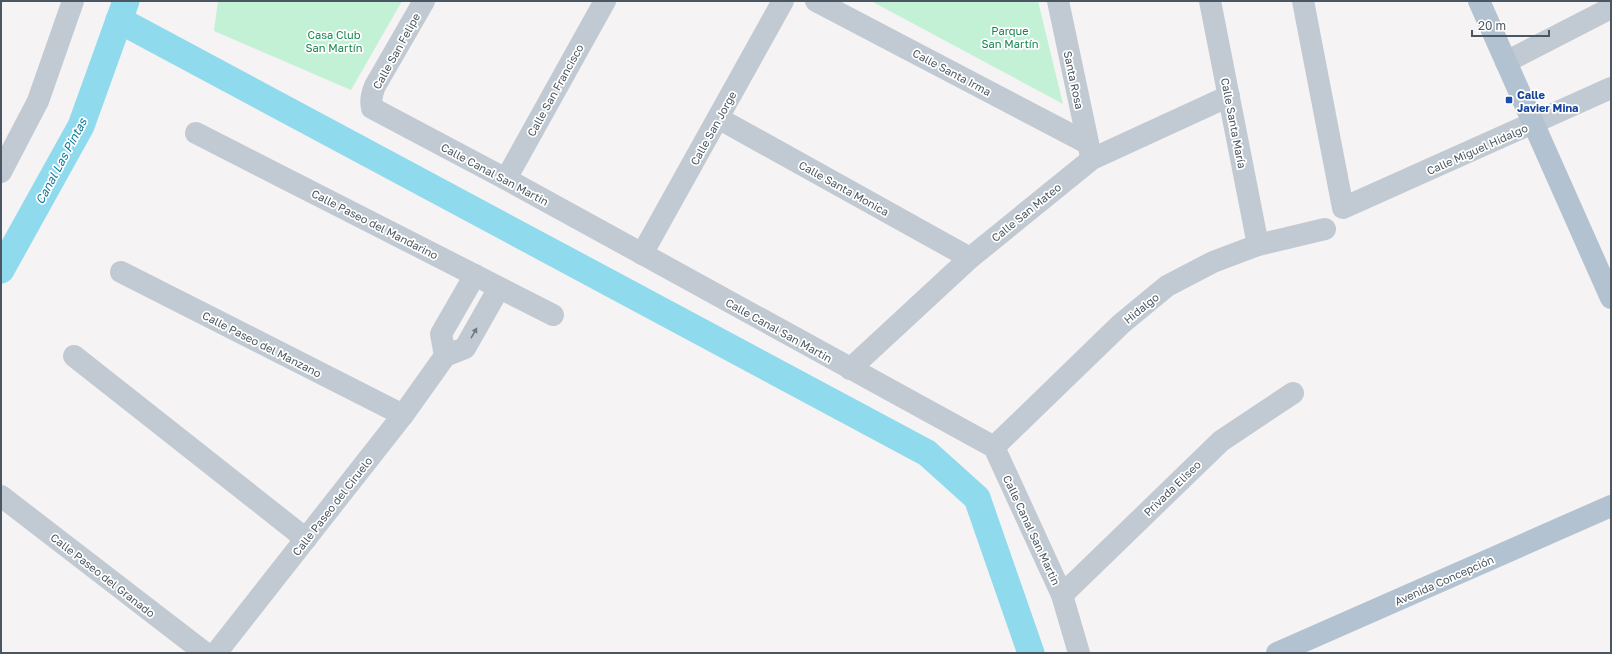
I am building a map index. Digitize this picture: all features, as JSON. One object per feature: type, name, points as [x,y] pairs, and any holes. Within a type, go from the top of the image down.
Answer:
[{"type":"main road","points":[[1479,1],[1611,298]]},
{"type":"main road","name":"Avenida Concepción","points":[[1277,653],[1611,506]]},
{"type":"street","points":[[1,172],[38,101],[73,1]]},
{"type":"street","name":"Calle San Felipe","points":[[370,103],[375,86],[424,1]]},
{"type":"street","name":"Calle San Francisco","points":[[506,179],[605,1]]},
{"type":"street","name":"Calle San Jorge","points":[[642,254],[783,1]]},
{"type":"street","name":"Calle Santa Irma","points":[[816,1],[1089,151]]},
{"type":"street","name":"Santa Rosa","points":[[1058,1],[1089,151]]},
{"type":"street","name":"Calle Santa María","points":[[1210,1],[1258,245]]},
{"type":"street","name":"Calle Miguel Hidalgo","points":[[1303,1],[1343,208],[1611,88]]},
{"type":"street","points":[[1506,62],[1611,8]]},
{"type":"street","name":"Calle San Mateo","points":[[850,369],[1089,151],[1229,96]]},
{"type":"street","name":"Calle Canal San Martin","points":[[370,103],[372,108],[377,112],[506,179],[994,448],[1062,595],[1079,653]]},
{"type":"street","name":"Calle Santa Monica","points":[[718,118],[970,258]]},
{"type":"street","name":"Calle Paseo del Mandarino","points":[[196,133],[553,315]]},
{"type":"street","name":"Hidalgo","points":[[994,448],[1121,324],[1167,286],[1213,262],[1258,245],[1325,229]]},
{"type":"street","name":"Calle Paseo del Manzano","points":[[121,272],[403,416]]},
{"type":"street","points":[[474,275],[441,334],[445,356],[465,348],[500,288]]},
{"type":"street","points":[[74,356],[306,538]]},
{"type":"street","name":"Calle Paseo del Ciruelo","points":[[216,653],[403,416],[445,356]]},
{"type":"street","name":"Privada Eliseo","points":[[1062,595],[1221,441],[1293,393]]},
{"type":"street","name":"Calle Paseo del Granado","points":[[1,496],[205,653]]},
{"type":"green space","name":"Casa Club San Martín","points":[[218,1],[402,1],[351,90],[214,31]]},
{"type":"green space","name":"Parque San Martín","points":[[871,1],[1038,1],[1063,104]]},
{"type":"waterway","name":"Canal Las Pintas","points":[[1,270],[81,126],[126,1]]},
{"type":"waterway","points":[[119,20],[927,453],[977,498],[1031,653]]},
{"type":"place","name":"Calle Javier Mina","points":[[1509,100]]}]
